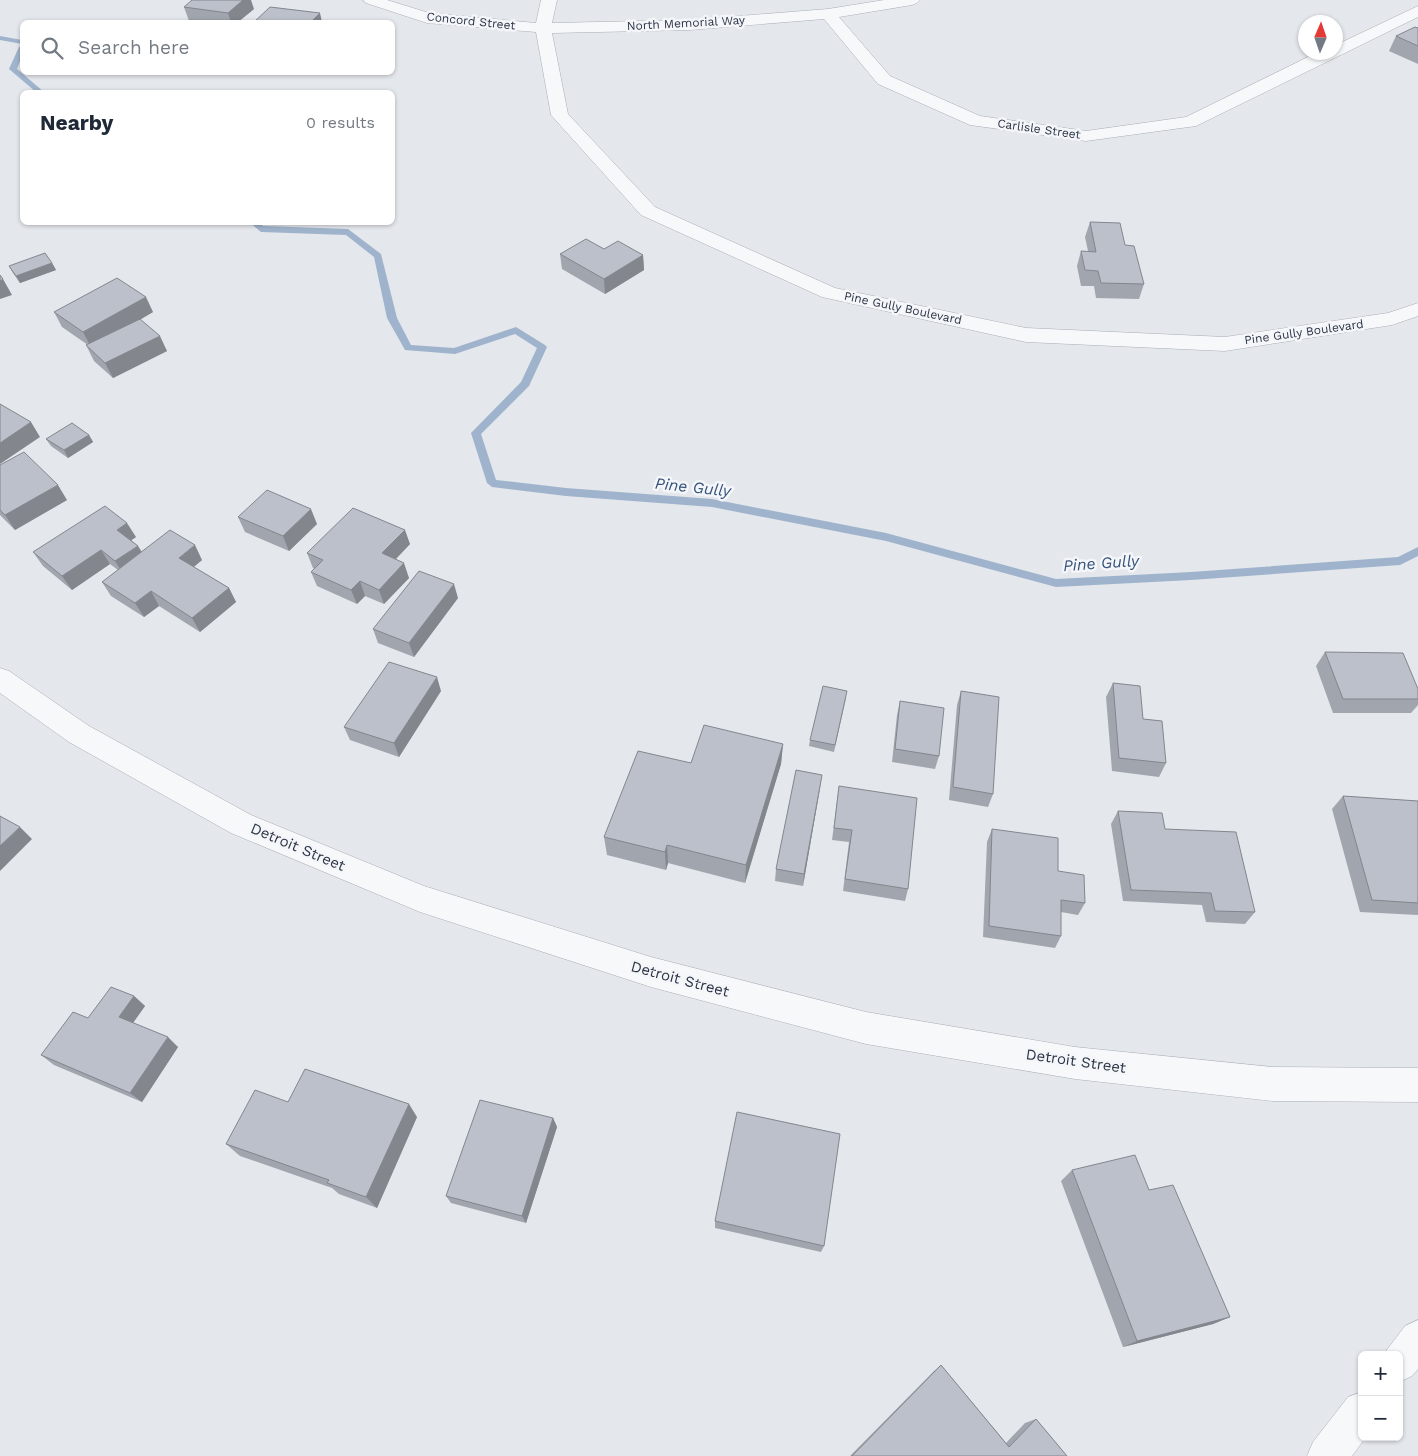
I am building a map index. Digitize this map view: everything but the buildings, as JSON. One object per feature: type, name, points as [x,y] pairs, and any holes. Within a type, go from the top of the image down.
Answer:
[{"type":"street","name":"Concord Street","points":[[371,0],[427,18],[543,28]]},
{"type":"street","name":"Pine Gully Boulevard","points":[[549,0],[543,28],[560,115],[648,211],[829,293],[1026,335],[1225,344],[1392,319],[1418,309]]},
{"type":"street","points":[[828,14],[912,0]]},
{"type":"street","name":"Carlisle Street","points":[[1343,48],[1418,10]]},
{"type":"street","name":"North Memorial Way","points":[[543,28],[689,25],[828,14]]},
{"type":"street","name":"Carlisle Street","points":[[828,14],[884,80],[976,121],[1086,136],[1190,122],[1318,60]]},
{"type":"street","name":"Detroit Street","points":[[0,679],[79,734],[241,824],[420,898],[650,972],[866,1028],[1075,1063],[1272,1084],[1418,1085]]},
{"type":"street","points":[[1403,1358],[1418,1339]]},
{"type":"street","points":[[1327,1456],[1358,1416]]},
{"type":"waterway","name":"Pine Gully","points":[[0,38],[20,42]]},
{"type":"waterway","name":"Pine Gully","points":[[20,53],[13,69],[20,75]]},
{"type":"waterway","name":"Pine Gully","points":[[20,75],[38,90]]},
{"type":"waterway","name":"Pine Gully","points":[[256,225],[261,229],[348,232],[378,256],[392,318],[408,348],[455,351],[516,330],[542,347],[525,384],[476,433],[492,483],[566,492],[712,503],[886,537],[1056,583],[1191,576],[1400,561],[1418,551]]}]
